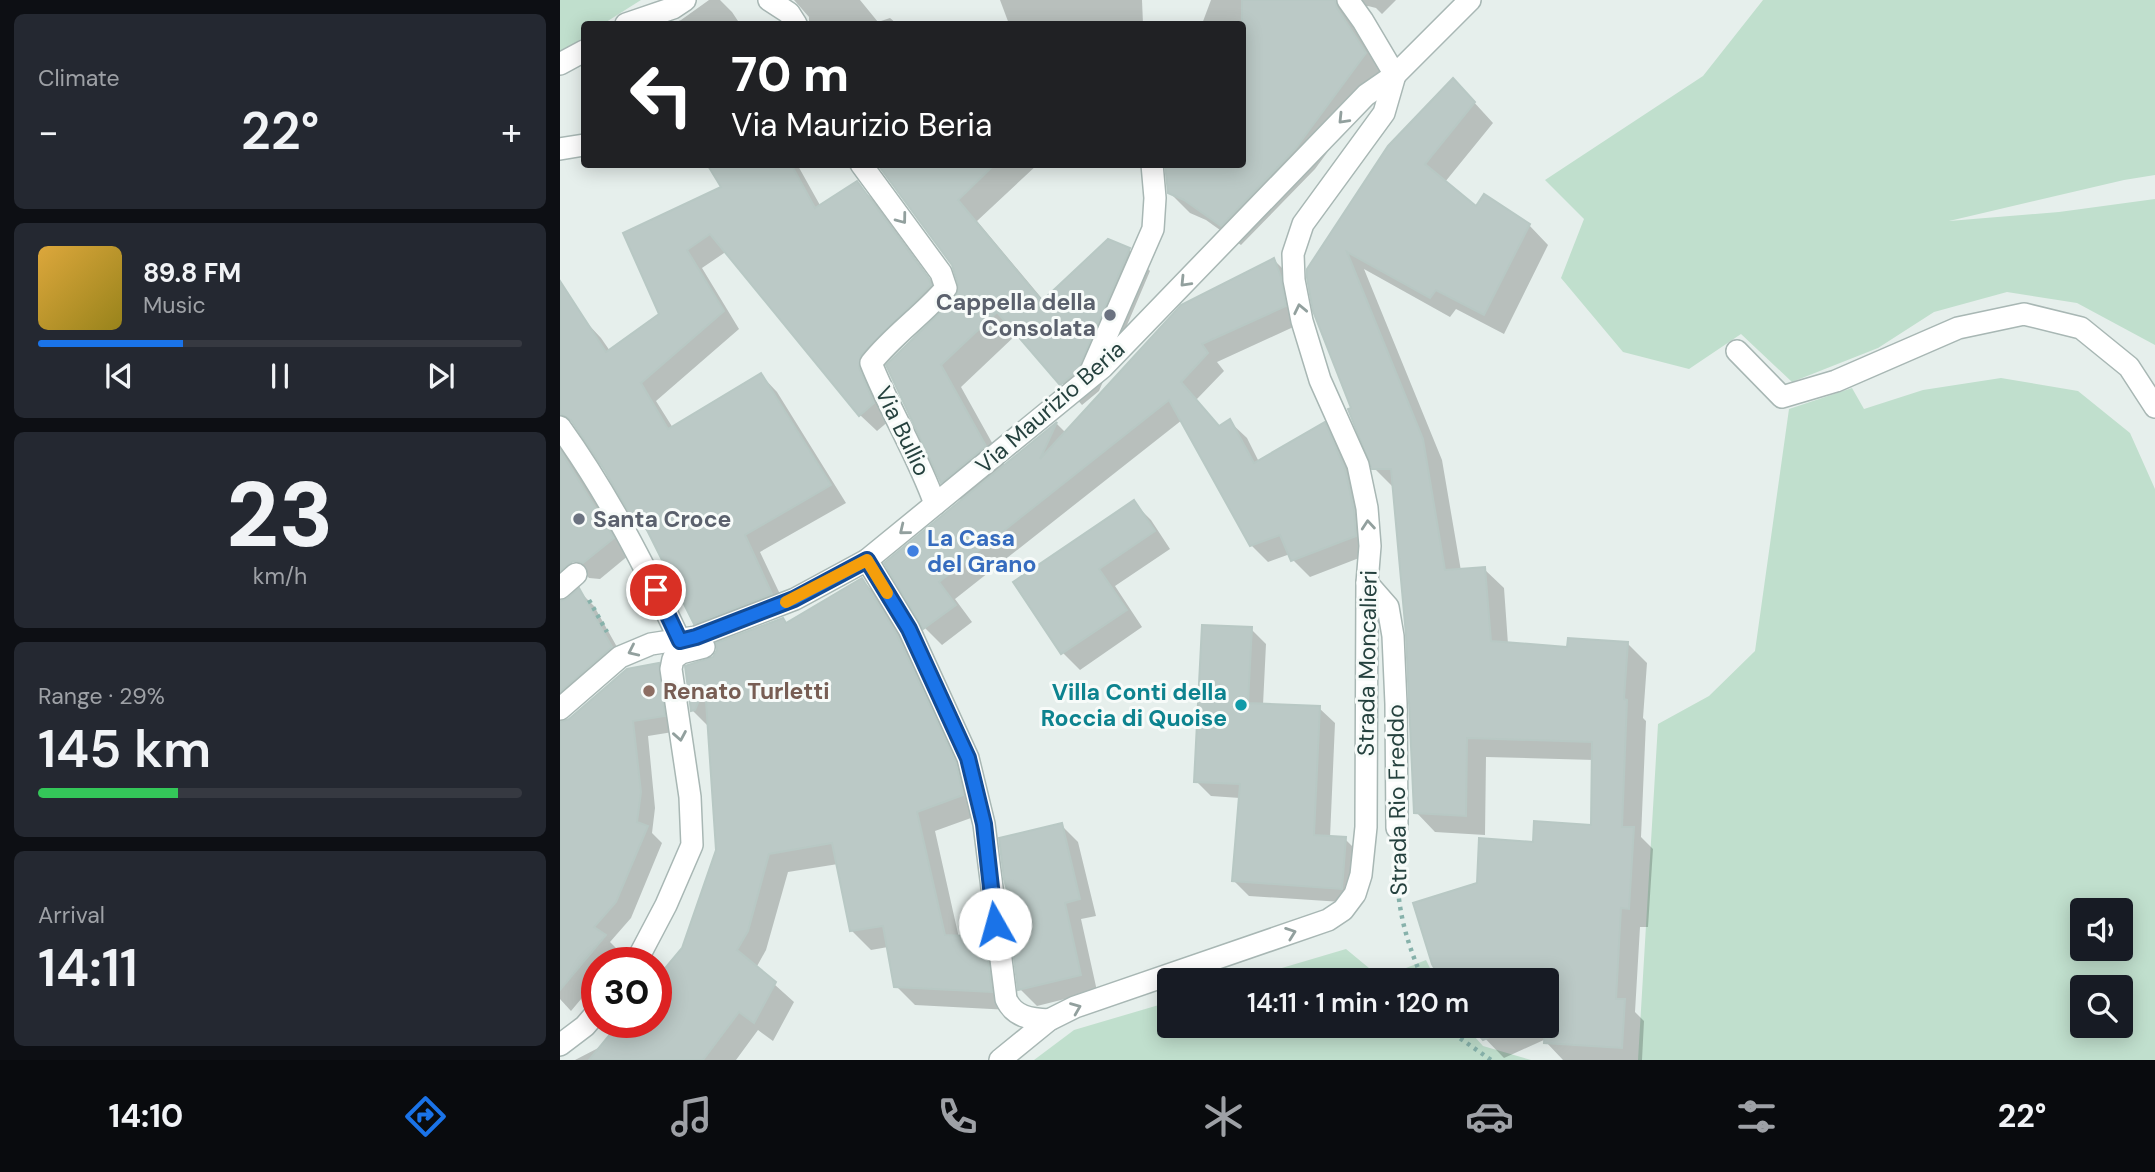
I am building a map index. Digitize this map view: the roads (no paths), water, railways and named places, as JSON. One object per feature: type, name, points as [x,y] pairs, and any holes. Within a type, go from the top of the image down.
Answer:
[{"type":"street","points":[[635,21],[673,8],[685,0]]},
{"type":"street","points":[[769,0],[789,13],[794,21]]},
{"type":"street","points":[[1348,0],[1395,75]]},
{"type":"street","name":"Via Maurizio Beria","points":[[560,709],[620,657],[651,644],[696,637],[794,599],[867,560],[1103,367],[1366,94],[1395,75],[1470,0]]},
{"type":"street","points":[[560,64],[581,53]]},
{"type":"street","name":"Strada Moncalieri","points":[[1000,1060],[1049,1020],[1075,1007],[1328,920],[1343,910],[1355,894],[1361,875],[1366,827],[1367,583],[1370,546],[1367,508],[1358,465],[1320,380],[1302,321],[1294,280],[1293,254],[1303,224],[1384,113],[1395,75]]},
{"type":"street","points":[[560,149],[581,146]]},
{"type":"street","name":"Via Bullio","points":[[864,168],[941,273],[946,288],[931,306],[881,350],[871,363],[935,504]]},
{"type":"street","points":[[1088,379],[1153,229],[1155,198],[1152,168]]},
{"type":"street","points":[[1737,351],[1782,397],[1836,381],[1958,328],[2024,314],[2081,328],[2129,367],[2155,407]]},
{"type":"street","points":[[560,427],[625,528],[680,641]]},
{"type":"street","points":[[867,560],[909,629],[968,758],[984,824],[1006,999],[1010,1009],[1019,1015],[1049,1020]]},
{"type":"street","name":"Strada Rio Freddo","points":[[1367,583],[1388,607],[1392,636],[1396,704],[1397,828]]},
{"type":"street","points":[[644,947],[692,845],[690,797],[671,669],[673,659],[681,653],[743,634],[783,611],[794,599]]},
{"type":"street","points":[[560,1045],[581,1029]]},
{"type":"place","name":"Cappella della Consolata","points":[[1110,315]]},
{"type":"place","name":"Santa Croce","points":[[579,519]]},
{"type":"place","name":"La Casa del Grano","points":[[913,551]]},
{"type":"place","name":"Renato Turletti","points":[[649,691]]},
{"type":"place","name":"Villa Conti della Roccia di Quoise","points":[[1241,705]]}]
